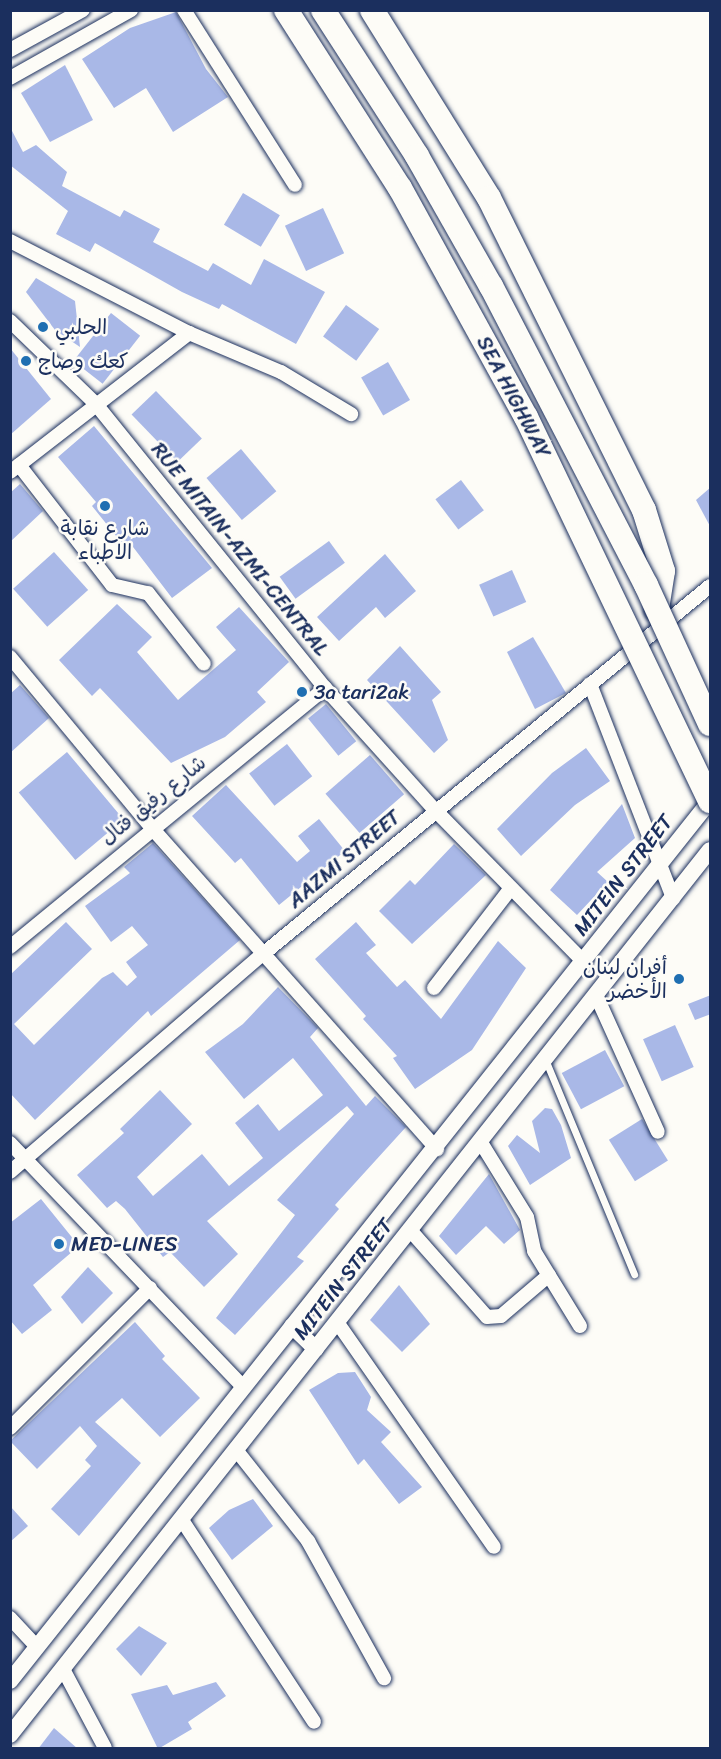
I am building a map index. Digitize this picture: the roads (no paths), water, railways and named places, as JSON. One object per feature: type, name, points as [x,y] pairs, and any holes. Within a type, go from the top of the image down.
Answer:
[{"type":"highway","name":"SEA HIGHWAY","points":[[286,10],[400,188],[526,417],[711,801]]},
{"type":"highway","name":"SEA HIGHWAY","points":[[323,10],[417,156],[491,286],[657,610],[711,723]]},
{"type":"highway","points":[[372,10],[489,198],[644,510],[663,571],[657,610]]},
{"type":"street","points":[[10,50],[83,10]]},
{"type":"street","points":[[10,78],[131,10]]},
{"type":"street","points":[[184,10],[295,185]]},
{"type":"street","points":[[10,241],[189,333],[281,372],[351,414]]},
{"type":"street","name":"RUE MITAIN-AZMI-CENTRAL","points":[[10,321],[95,402],[325,688],[435,810],[584,962]]},
{"type":"street","points":[[189,333],[95,402],[14,468],[112,585],[148,593],[204,664]]},
{"type":"street","name":"AAZMI STREET","points":[[10,1172],[263,954],[435,810],[711,586]]},
{"type":"street","points":[[10,657],[15,673],[437,1149]]},
{"type":"street","points":[[590,684],[657,867],[673,898]]},
{"type":"street","name":"شارع رفيق فتال","points":[[10,947],[151,827],[325,688]]},
{"type":"street","name":"MITEIN STREET","points":[[10,1681],[242,1386],[437,1149],[711,801]]},
{"type":"street","name":"MITEIN STREET","points":[[10,1735],[711,850]]},
{"type":"street","points":[[434,988],[511,888]]},
{"type":"street","points":[[596,994],[658,1132]]},
{"type":"street","points":[[480,1141],[527,1217],[534,1251],[580,1326]]},
{"type":"street","points":[[10,1143],[242,1386]]},
{"type":"street","points":[[410,1230],[481,1311],[494,1319],[549,1275]]},
{"type":"street","points":[[10,1428],[150,1288]]},
{"type":"street","points":[[337,1322],[494,1547]]},
{"type":"street","points":[[292,1326],[316,1349]]},
{"type":"street","points":[[237,1451],[308,1541],[384,1678]]},
{"type":"street","points":[[182,1520],[314,1722]]},
{"type":"street","points":[[10,1618],[37,1647]]},
{"type":"street","points":[[63,1669],[105,1749]]},
{"type":"lane","points":[[545,1059],[634,1274]]},
{"type":"place","name":"الحلبي","points":[[43,327]]},
{"type":"place","name":"كعك وصاج","points":[[26,361]]},
{"type":"place","name":"شارع نقابة الاطباء","points":[[105,506]]},
{"type":"place","name":"3a tari2ak","points":[[302,692]]},
{"type":"place","name":"أفران لبنان الأخضر","points":[[679,979]]},
{"type":"place","name":"MED-LINES","points":[[59,1244]]}]
